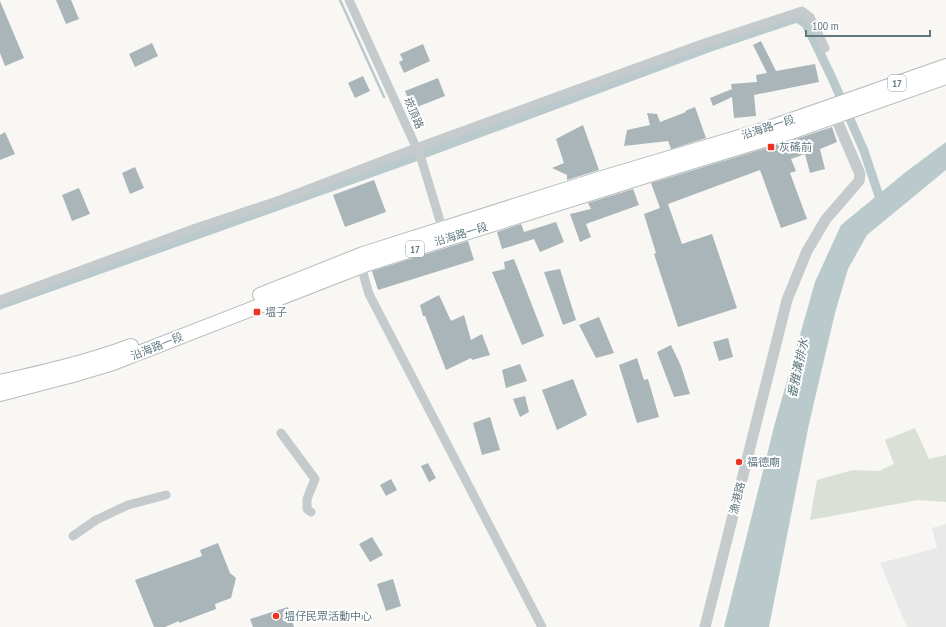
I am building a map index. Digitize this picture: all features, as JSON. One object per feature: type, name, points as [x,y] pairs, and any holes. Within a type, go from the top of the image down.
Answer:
[{"type":"main road","name":"17","points":[[833,111],[946,66]]},
{"type":"main road","name":"17","points":[[850,105],[946,77]]},
{"type":"main road","name":"沿海路一段","points":[[0,382],[69,366],[114,352],[359,261],[444,234],[670,163],[794,131],[833,111]]},
{"type":"main road","name":"沿海路一段","points":[[0,394],[74,375],[113,363],[359,261]]},
{"type":"street","name":"崁頂路","points":[[349,0],[421,158],[444,234]]},
{"type":"street","points":[[0,300],[196,228],[280,200],[416,148],[702,44],[802,11],[810,17],[825,48]]},
{"type":"street","name":"漁港路","points":[[705,627],[787,300],[807,251],[826,220],[859,181],[860,174],[833,111]]},
{"type":"street","points":[[359,261],[369,294],[542,627]]},
{"type":"street","points":[[281,433],[314,479],[307,499],[307,509],[311,512]]},
{"type":"street","points":[[73,536],[96,520],[128,505],[166,496]]},
{"type":"shaded area","points":[[915,428],[929,459],[946,455],[946,502],[918,500],[810,520],[817,480],[853,470],[879,471],[894,464],[885,440]]},
{"type":"shaded area","points":[[946,524],[946,627],[907,627],[880,563],[937,548],[932,528]]},
{"type":"water","name":"番雅溝排水","points":[[946,142],[946,170],[867,235],[848,269],[835,313],[809,424],[769,627],[724,627],[775,423],[815,282],[841,225],[907,171]]},
{"type":"building","points":[[56,0],[71,0],[79,19],[66,24]]},
{"type":"building","points":[[0,1],[24,58],[5,66],[0,53]]},
{"type":"building","points":[[761,41],[776,71],[815,64],[819,82],[754,95],[756,116],[734,118],[732,97],[713,106],[710,98],[732,89],[731,84],[757,82],[756,75],[767,73],[753,45]]},
{"type":"building","points":[[152,43],[158,56],[135,67],[129,54]]},
{"type":"building","points":[[423,44],[430,61],[404,73],[399,62],[403,60],[400,54]]},
{"type":"building","points":[[363,76],[370,91],[355,98],[348,83]]},
{"type":"building","points":[[438,78],[445,96],[412,109],[405,91]]},
{"type":"building","points":[[695,107],[706,138],[671,149],[668,141],[624,146],[627,130],[650,125],[647,113],[657,114],[660,122]]},
{"type":"building","points":[[583,125],[599,170],[567,180],[567,175],[552,168],[564,163],[556,139]]},
{"type":"building","points":[[832,127],[837,142],[820,149],[825,169],[810,173],[805,154],[791,159],[796,171],[790,173],[807,219],[781,228],[760,170],[668,204],[682,244],[712,234],[737,308],[678,327],[654,254],[656,253],[644,214],[660,208],[651,183]]},
{"type":"building","points":[[5,132],[15,154],[0,160],[0,135]]},
{"type":"building","points":[[135,167],[144,188],[130,194],[122,173]]},
{"type":"building","points":[[374,180],[386,212],[345,227],[333,195]]},
{"type":"building","points":[[79,188],[90,214],[72,221],[62,195]]},
{"type":"building","points":[[633,189],[639,205],[586,224],[591,237],[580,242],[570,214],[591,209],[588,203]]},
{"type":"building","points":[[556,222],[564,242],[540,252],[534,239],[502,249],[497,232],[521,224],[524,232]]},
{"type":"building","points":[[468,241],[474,260],[378,290],[372,271]]},
{"type":"building","points":[[514,259],[544,336],[522,345],[492,272],[505,269],[504,262]]},
{"type":"building","points":[[560,269],[576,320],[563,325],[544,272]]},
{"type":"building","points":[[439,295],[451,321],[464,315],[471,340],[482,334],[490,355],[472,360],[471,358],[446,370],[425,316],[423,316],[420,305]]},
{"type":"building","points":[[599,317],[614,353],[596,358],[579,325]]},
{"type":"building","points":[[728,338],[733,357],[719,361],[713,342]]},
{"type":"building","points":[[671,345],[681,366],[690,394],[674,397],[657,352]]},
{"type":"building","points":[[637,358],[644,380],[648,379],[659,417],[637,423],[619,365]]},
{"type":"building","points":[[520,364],[527,381],[506,388],[502,370]]},
{"type":"building","points":[[573,379],[587,415],[557,430],[542,390]]},
{"type":"building","points":[[525,396],[529,412],[520,417],[513,399]]},
{"type":"building","points":[[490,417],[500,450],[482,455],[473,423]]},
{"type":"building","points":[[428,463],[436,478],[429,482],[421,466]]},
{"type":"building","points":[[391,479],[397,490],[386,496],[380,485]]},
{"type":"building","points":[[372,537],[383,555],[370,562],[359,544]]},
{"type":"building","points":[[218,543],[230,573],[236,578],[231,598],[215,604],[216,609],[179,623],[179,621],[165,627],[154,627],[135,580],[202,556],[200,550]]},
{"type":"building","points":[[393,579],[401,606],[386,611],[377,584]]},
{"type":"building","name":"塭仔民眾活動中心","points":[[288,607],[294,627],[253,627],[250,619]]},
{"type":"waterway","points":[[340,0],[384,97]]},
{"type":"waterway","points":[[0,305],[404,161],[708,48],[797,18],[806,24],[832,78],[864,151],[882,205]]},
{"type":"place","name":"灰磘前","points":[[771,147]]},
{"type":"place","name":"塭子","points":[[257,312]]},
{"type":"place","name":"福德廟","points":[[739,462]]},
{"type":"place","name":"塭仔民眾活動中心","points":[[276,616]]}]
